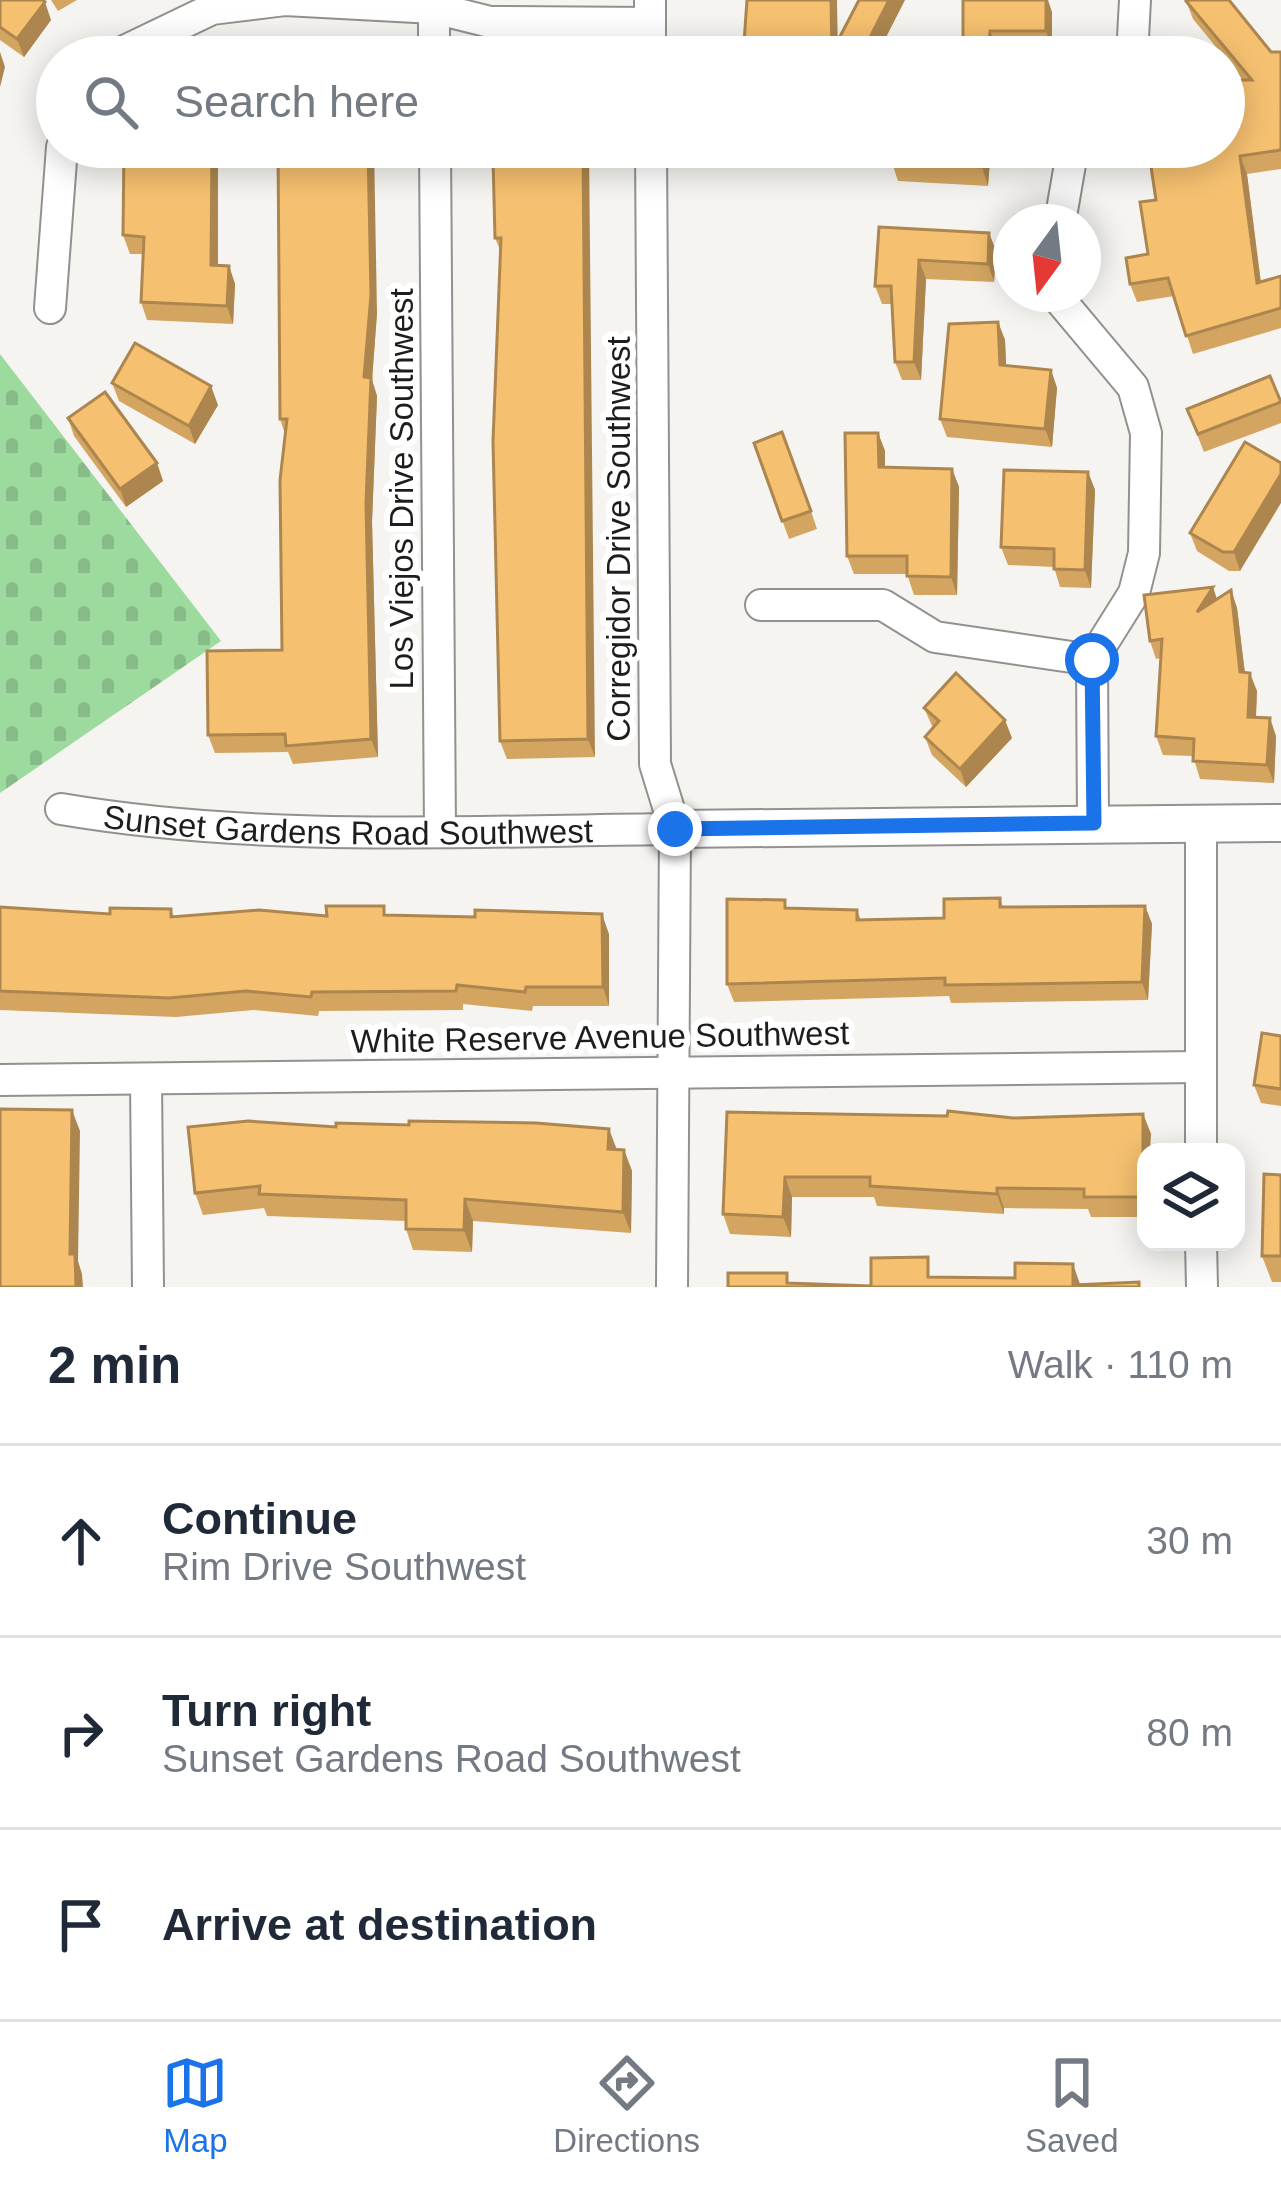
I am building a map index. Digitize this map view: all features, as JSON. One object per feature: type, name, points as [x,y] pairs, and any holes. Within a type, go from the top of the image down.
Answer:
[{"type":"street","points":[[156,36],[212,9],[285,0],[434,8],[490,22],[650,12]]},
{"type":"street","points":[[1133,36],[1135,0]]},
{"type":"street","points":[[434,8],[434,36]]},
{"type":"street","points":[[50,308],[60,168]]},
{"type":"street","name":"Los Viejos Drive Southwest","points":[[435,168],[440,831]]},
{"type":"street","name":"Corregidor Drive Southwest","points":[[651,168],[655,764],[675,829],[672,1287]]},
{"type":"street","points":[[1063,204],[1069,168]]},
{"type":"street","points":[[1070,312],[1133,387],[1146,433],[1144,553],[1134,592],[1092,660],[1094,823]]},
{"type":"street","points":[[761,604],[883,605],[935,637],[1092,660]]},
{"type":"street","name":"Sunset Gardens Road Southwest","points":[[61,809],[155,825],[440,831],[1281,823]]},
{"type":"street","points":[[1201,823],[1201,1143]]},
{"type":"street","name":"White Reserve Avenue Southwest","points":[[0,1080],[1200,1067]]},
{"type":"street","points":[[146,1080],[148,1287]]},
{"type":"street","points":[[1201,1251],[1202,1287]]},
{"type":"green space","points":[[0,354],[221,641],[0,793]]},
{"type":"building","points":[[0,0],[45,2],[17,39],[0,27]]},
{"type":"building","points":[[747,0],[831,0],[832,36],[744,36]]},
{"type":"building","points":[[859,0],[889,0],[871,36],[840,36]]},
{"type":"building","points":[[963,0],[1046,0],[1046,31],[963,36]]},
{"type":"building","points":[[1229,0],[1271,52],[1281,52],[1281,150],[1245,155],[1245,80],[1252,80],[1245,72],[1245,36],[1215,36],[1186,1]]},
{"type":"building","points":[[124,168],[212,168],[211,265],[229,266],[227,306],[141,302],[144,237],[123,235]]},
{"type":"building","points":[[278,168],[368,168],[371,295],[364,377],[371,378],[366,504],[371,739],[286,746],[285,734],[208,735],[207,651],[282,650],[280,480],[287,419],[280,419]]},
{"type":"building","points":[[493,168],[583,168],[588,739],[500,741],[493,441],[501,238],[495,238]]},
{"type":"building","points":[[1151,168],[1242,168],[1257,283],[1281,276],[1281,308],[1186,336],[1168,278],[1130,284],[1126,258],[1148,254],[1140,202],[1156,200]]},
{"type":"building","points":[[879,227],[989,233],[988,264],[919,260],[914,362],[895,362],[891,286],[875,286]]},
{"type":"building","points":[[998,322],[1000,365],[1051,370],[1045,429],[940,419],[949,324]]},
{"type":"building","points":[[135,343],[211,386],[189,426],[112,383]]},
{"type":"building","points":[[1270,376],[1281,402],[1198,434],[1187,409]]},
{"type":"building","points":[[105,392],[157,463],[120,489],[68,418]]},
{"type":"building","points":[[782,432],[811,511],[782,521],[754,443]]},
{"type":"building","points":[[845,433],[878,433],[879,467],[952,469],[951,577],[907,576],[907,556],[847,556]]},
{"type":"building","points":[[1245,442],[1281,463],[1281,474],[1234,552],[1223,552],[1190,533]]},
{"type":"building","points":[[1004,470],[1088,472],[1085,570],[1054,569],[1054,549],[1001,547]]},
{"type":"building","points":[[1213,587],[1197,612],[1231,590],[1240,672],[1250,673],[1248,717],[1270,718],[1267,765],[1193,761],[1194,739],[1156,736],[1162,639],[1150,641],[1144,595]]},
{"type":"building","points":[[956,673],[1005,720],[960,769],[925,737],[939,721],[924,708]]},
{"type":"building","points":[[1000,898],[1000,907],[1145,906],[1142,982],[945,985],[945,978],[727,984],[727,899],[785,900],[785,908],[857,910],[857,920],[944,918],[944,899]]},
{"type":"building","points":[[326,906],[384,906],[384,915],[475,917],[475,910],[602,914],[603,987],[526,987],[525,992],[457,985],[456,991],[312,992],[311,997],[246,991],[169,998],[0,991],[0,907],[110,914],[110,908],[171,909],[171,917],[259,910],[327,916]]},
{"type":"building","points":[[1262,1033],[1281,1036],[1281,1089],[1254,1085]]},
{"type":"building","points":[[0,1109],[72,1110],[70,1254],[75,1254],[76,1287],[0,1287]]},
{"type":"building","points":[[948,1111],[1013,1118],[1143,1114],[1143,1143],[1137,1143],[1137,1197],[1084,1197],[1084,1189],[997,1188],[997,1194],[870,1186],[870,1177],[785,1177],[783,1217],[723,1214],[727,1112],[947,1116]]},
{"type":"building","points":[[248,1121],[336,1127],[336,1123],[409,1125],[409,1121],[536,1123],[609,1129],[608,1149],[624,1150],[623,1212],[465,1199],[464,1230],[406,1229],[406,1200],[259,1194],[260,1186],[195,1193],[188,1127]]},
{"type":"building","points":[[1264,1174],[1281,1175],[1281,1256],[1262,1256]]},
{"type":"building","points":[[928,1257],[928,1277],[1015,1278],[1015,1263],[1073,1264],[1073,1285],[1139,1282],[1139,1287],[728,1287],[728,1273],[787,1273],[787,1283],[871,1286],[871,1258]]},
{"type":"route","points":[[675,829],[1094,823],[1092,660]]}]
